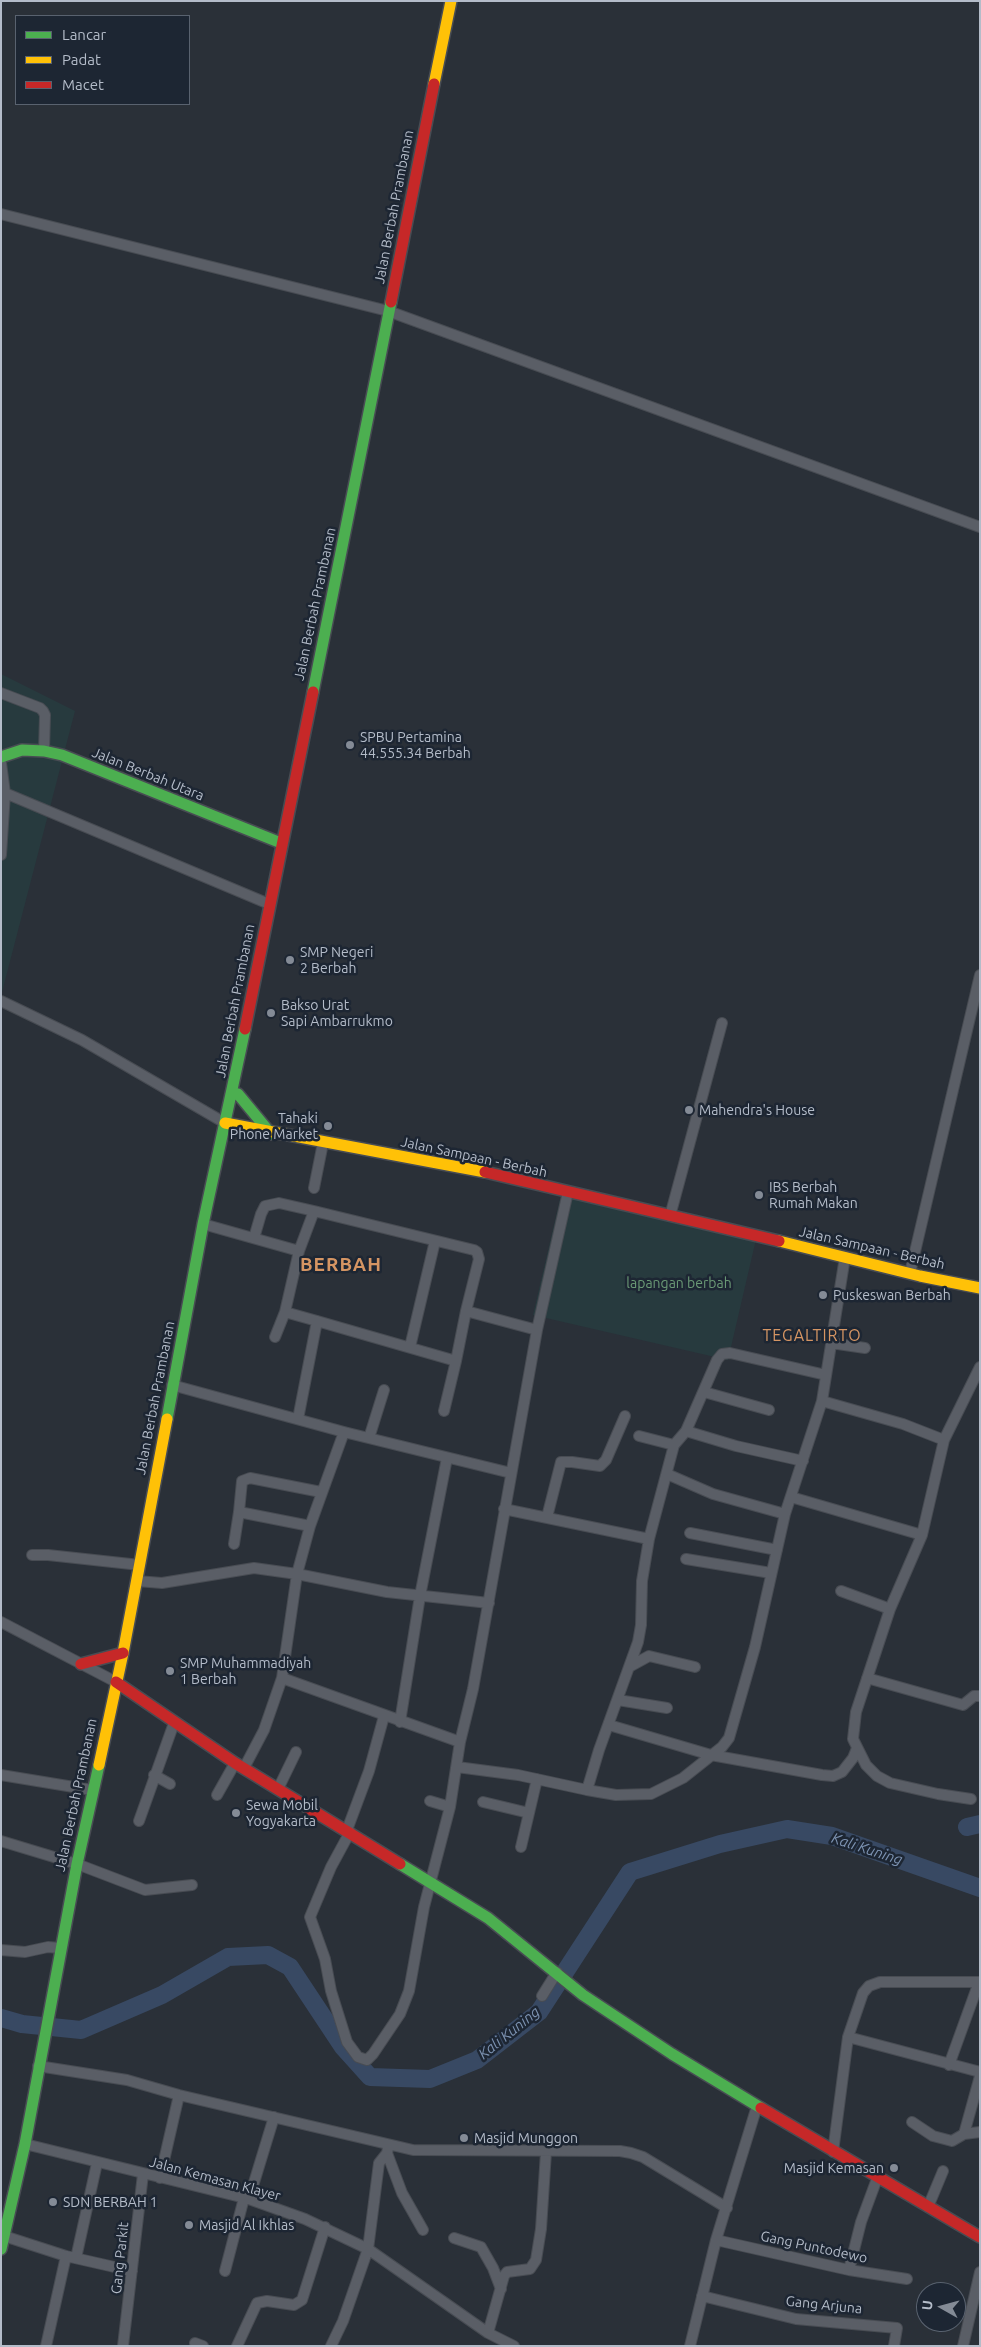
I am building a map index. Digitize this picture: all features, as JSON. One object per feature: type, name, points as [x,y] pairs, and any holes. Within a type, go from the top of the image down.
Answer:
[{"type":"main road","name":"Jalan Berbah Prambanan","points":[[1,2248],[25,2144],[60,1948],[137,1581],[203,1224],[232,1093],[451,1]]},
{"type":"main road","name":"Jalan Berbah Utara","points":[[2,756],[22,750],[44,750],[62,755],[281,842]]},
{"type":"main road","points":[[232,1093],[238,1094],[271,1134]]},
{"type":"main road","name":"Jalan Sampaan - Berbah","points":[[225,1123],[323,1144],[438,1163],[845,1257],[910,1274],[980,1288]]},
{"type":"main road","points":[[81,1664],[123,1653]]},
{"type":"main road","points":[[116,1682],[174,1723],[240,1765],[488,1918],[583,1995],[757,2106],[980,2237]]},
{"type":"street","points":[[1,214],[388,311],[980,528]]},
{"type":"street","points":[[1,693],[40,708],[43,711],[45,715],[44,750]]},
{"type":"street","points":[[1,855],[4,793],[2,756]]},
{"type":"street","points":[[4,793],[269,904]]},
{"type":"street","points":[[910,1274],[980,975]]},
{"type":"street","points":[[1,1001],[82,1040],[225,1123]]},
{"type":"street","points":[[670,1216],[722,1023]]},
{"type":"street","points":[[314,1188],[323,1144]]},
{"type":"street","points":[[384,1716],[369,1771],[348,1831],[310,1917],[325,1959],[347,2042],[358,2057],[367,2060],[400,2014],[409,1991],[431,1882],[450,1807],[460,1742],[473,1688],[489,1603],[504,1509],[537,1330],[568,1192]]},
{"type":"street","points":[[254,1238],[261,1214],[266,1206],[279,1203],[474,1250],[479,1254],[444,1411]]},
{"type":"street","points":[[275,1337],[285,1312],[299,1251],[314,1211]]},
{"type":"street","points":[[203,1224],[299,1251]]},
{"type":"street","points":[[410,1348],[435,1241]]},
{"type":"street","points":[[457,1767],[537,1779],[616,1795],[651,1794],[683,1778],[722,1748],[729,1738],[738,1710],[755,1648],[785,1514],[822,1401],[845,1257]]},
{"type":"street","points":[[466,1311],[537,1330]]},
{"type":"street","points":[[285,1312],[456,1361]]},
{"type":"street","points":[[298,1419],[317,1321]]},
{"type":"street","points":[[831,1343],[864,1348]]},
{"type":"street","points":[[587,1790],[599,1750],[638,1642],[641,1626],[642,1581],[650,1539],[674,1445],[686,1432],[717,1360],[722,1354],[730,1353],[826,1375]]},
{"type":"street","points":[[971,1799],[890,1783],[877,1776],[866,1766],[857,1748],[854,1739],[854,1726],[856,1712],[890,1609],[922,1535],[944,1440],[980,1367]]},
{"type":"street","points":[[172,1385],[344,1432],[511,1473]]},
{"type":"street","points":[[369,1438],[384,1390]]},
{"type":"street","points":[[704,1392],[769,1410]]},
{"type":"street","points":[[822,1401],[904,1424],[944,1440]]},
{"type":"street","points":[[547,1517],[561,1462],[600,1466],[606,1460],[625,1416]]},
{"type":"street","points":[[217,1795],[264,1730],[282,1678],[298,1574],[310,1526],[344,1432]]},
{"type":"street","points":[[686,1432],[802,1461]]},
{"type":"street","points":[[638,1436],[674,1445]]},
{"type":"street","points":[[400,1722],[420,1596],[448,1458]]},
{"type":"street","points":[[667,1474],[713,1494],[785,1514]]},
{"type":"street","points":[[234,1544],[242,1481],[245,1479],[321,1492]]},
{"type":"street","points":[[791,1497],[922,1535]]},
{"type":"street","points":[[504,1509],[650,1539]]},
{"type":"street","points":[[239,1512],[310,1526]]},
{"type":"street","points":[[690,1533],[777,1550]]},
{"type":"street","points":[[32,1555],[140,1565]]},
{"type":"street","points":[[686,1559],[771,1573]]},
{"type":"street","points":[[137,1581],[162,1583],[254,1568],[298,1574],[387,1592],[489,1603]]},
{"type":"street","points":[[841,1591],[890,1609]]},
{"type":"street","points":[[1,1622],[116,1682]]},
{"type":"street","points":[[629,1667],[649,1656],[695,1668]]},
{"type":"street","points":[[282,1678],[460,1742]]},
{"type":"street","points":[[867,1678],[963,1705],[974,1696],[980,1696]]},
{"type":"street","points":[[618,1700],[667,1708]]},
{"type":"street","points":[[139,1821],[174,1723]]},
{"type":"street","points":[[609,1725],[711,1755],[833,1776],[842,1772],[853,1758],[857,1748]]},
{"type":"street","points":[[278,1788],[296,1752]]},
{"type":"street","points":[[1,1775],[92,1790]]},
{"type":"street","points":[[154,1775],[170,1784]]},
{"type":"street","points":[[521,1847],[537,1779]]},
{"type":"street","points":[[430,1801],[450,1807]]},
{"type":"street","points":[[483,1802],[529,1813]]},
{"type":"street","points":[[1,1841],[77,1864],[144,1890],[192,1884]]},
{"type":"street","points":[[1,1950],[25,1952],[48,1947],[60,1948]]},
{"type":"street","points":[[542,1996],[557,1972]]},
{"type":"street","points":[[833,2152],[848,2037],[863,1993],[869,1986],[880,1982],[979,1982],[949,2065]]},
{"type":"street","points":[[848,2037],[980,2074],[964,2134]]},
{"type":"street","points":[[38,2066],[127,2080],[179,2095],[274,2117],[388,2149],[546,2152],[620,2151],[631,2153],[644,2157],[727,2208]]},
{"type":"street","points":[[160,2178],[179,2095]]},
{"type":"street","points":[[690,2346],[716,2240],[757,2106]]},
{"type":"street","points":[[225,2271],[274,2117]]},
{"type":"street","points":[[912,2122],[933,2136],[952,2142],[964,2134],[980,2132]]},
{"type":"street","name":"Jalan Kemasan Klayer","points":[[25,2144],[247,2198],[325,2227],[368,2249],[488,2334],[514,2346]]},
{"type":"street","points":[[388,2149],[402,2193],[423,2230]]},
{"type":"street","points":[[332,2346],[343,2321],[368,2249],[379,2164],[388,2149]]},
{"type":"street","points":[[488,2334],[501,2288],[508,2272],[530,2269],[536,2260],[541,2229],[546,2152]]},
{"type":"street","points":[[46,2346],[97,2163]]},
{"type":"street","points":[[928,2207],[943,2171]]},
{"type":"street","name":"Gang Parkit","points":[[123,2346],[144,2174]]},
{"type":"street","points":[[849,2270],[861,2222],[878,2176]]},
{"type":"street","points":[[238,2346],[257,2304],[267,2301],[294,2305],[302,2300],[325,2227]]},
{"type":"street","points":[[4,2236],[71,2257],[132,2271]]},
{"type":"street","points":[[454,2238],[481,2247],[493,2268],[501,2288]]},
{"type":"street","name":"Gang Puntodewo","points":[[716,2240],[849,2270],[907,2279]]},
{"type":"street","points":[[963,2346],[980,2272]]},
{"type":"street","name":"Gang Arjuna","points":[[702,2296],[796,2319],[897,2328],[894,2346]]},
{"type":"green space","points":[[1,674],[75,711],[1,996]]},
{"type":"green space","name":"lapangan berbah","points":[[562,1190],[757,1235],[728,1360],[533,1315]]},
{"type":"waterway","points":[[967,1827],[980,1824]]},
{"type":"waterway","name":"Kali Kuning","points":[[1,2018],[22,2024],[81,2030],[162,1995],[228,1957],[268,1955],[290,1967],[343,2047],[370,2077],[430,2079],[477,2060],[539,2012],[630,1872],[720,1844],[787,1829],[832,1836],[980,1888]]},
{"type":"traffic: fast","points":[[313,692],[391,302]]},
{"type":"traffic: fast","points":[[1,757],[22,750],[44,751],[62,755],[281,843]]},
{"type":"traffic: fast","points":[[167,1419],[203,1224],[245,1029]]},
{"type":"traffic: fast","points":[[232,1093],[238,1094],[271,1134]]},
{"type":"traffic: fast","points":[[1,2249],[25,2144],[77,1864],[99,1765]]},
{"type":"traffic: fast","points":[[400,1864],[488,1918],[583,1995],[672,2054],[761,2108]]},
{"type":"traffic: slow","points":[[434,84],[451,1]]},
{"type":"traffic: slow","points":[[225,1123],[485,1172]]},
{"type":"traffic: slow","points":[[779,1241],[920,1276],[980,1288]]},
{"type":"traffic: slow","points":[[99,1765],[123,1653],[167,1419]]},
{"type":"traffic: jam","points":[[391,302],[434,84]]},
{"type":"traffic: jam","points":[[245,1029],[313,692]]},
{"type":"traffic: jam","points":[[485,1172],[779,1241]]},
{"type":"traffic: jam","points":[[81,1664],[123,1653]]},
{"type":"traffic: jam","points":[[116,1682],[235,1763],[400,1864]]},
{"type":"traffic: jam","points":[[761,2108],[980,2237]]},
{"type":"place","name":"SPBU Pertamina 44.555.34 Berbah","points":[[350,745]]},
{"type":"place","name":"SMP Negeri 2 Berbah","points":[[290,960]]},
{"type":"place","name":"Bakso Urat Sapi Ambarrukmo","points":[[271,1013]]},
{"type":"place","name":"Mahendra's House","points":[[689,1110]]},
{"type":"place","name":"Tahaki Phone Market","points":[[328,1126]]},
{"type":"place","name":"IBS Berbah Rumah Makan","points":[[759,1195]]},
{"type":"place","name":"Puskeswan Berbah","points":[[823,1295]]},
{"type":"place","name":"SMP Muhammadiyah 1 Berbah","points":[[170,1671]]},
{"type":"place","name":"Sewa Mobil Yogyakarta","points":[[236,1813]]},
{"type":"place","name":"Masjid Munggon","points":[[464,2138]]},
{"type":"place","name":"Masjid Kemasan","points":[[894,2168]]},
{"type":"place","name":"SDN BERBAH 1","points":[[53,2202]]},
{"type":"place","name":"Masjid Al Ikhlas","points":[[189,2225]]},
{"type":"district","name":"BERBAH","points":[[341,1265]]},
{"type":"district","name":"TEGALTIRTO","points":[[812,1336]]}]
